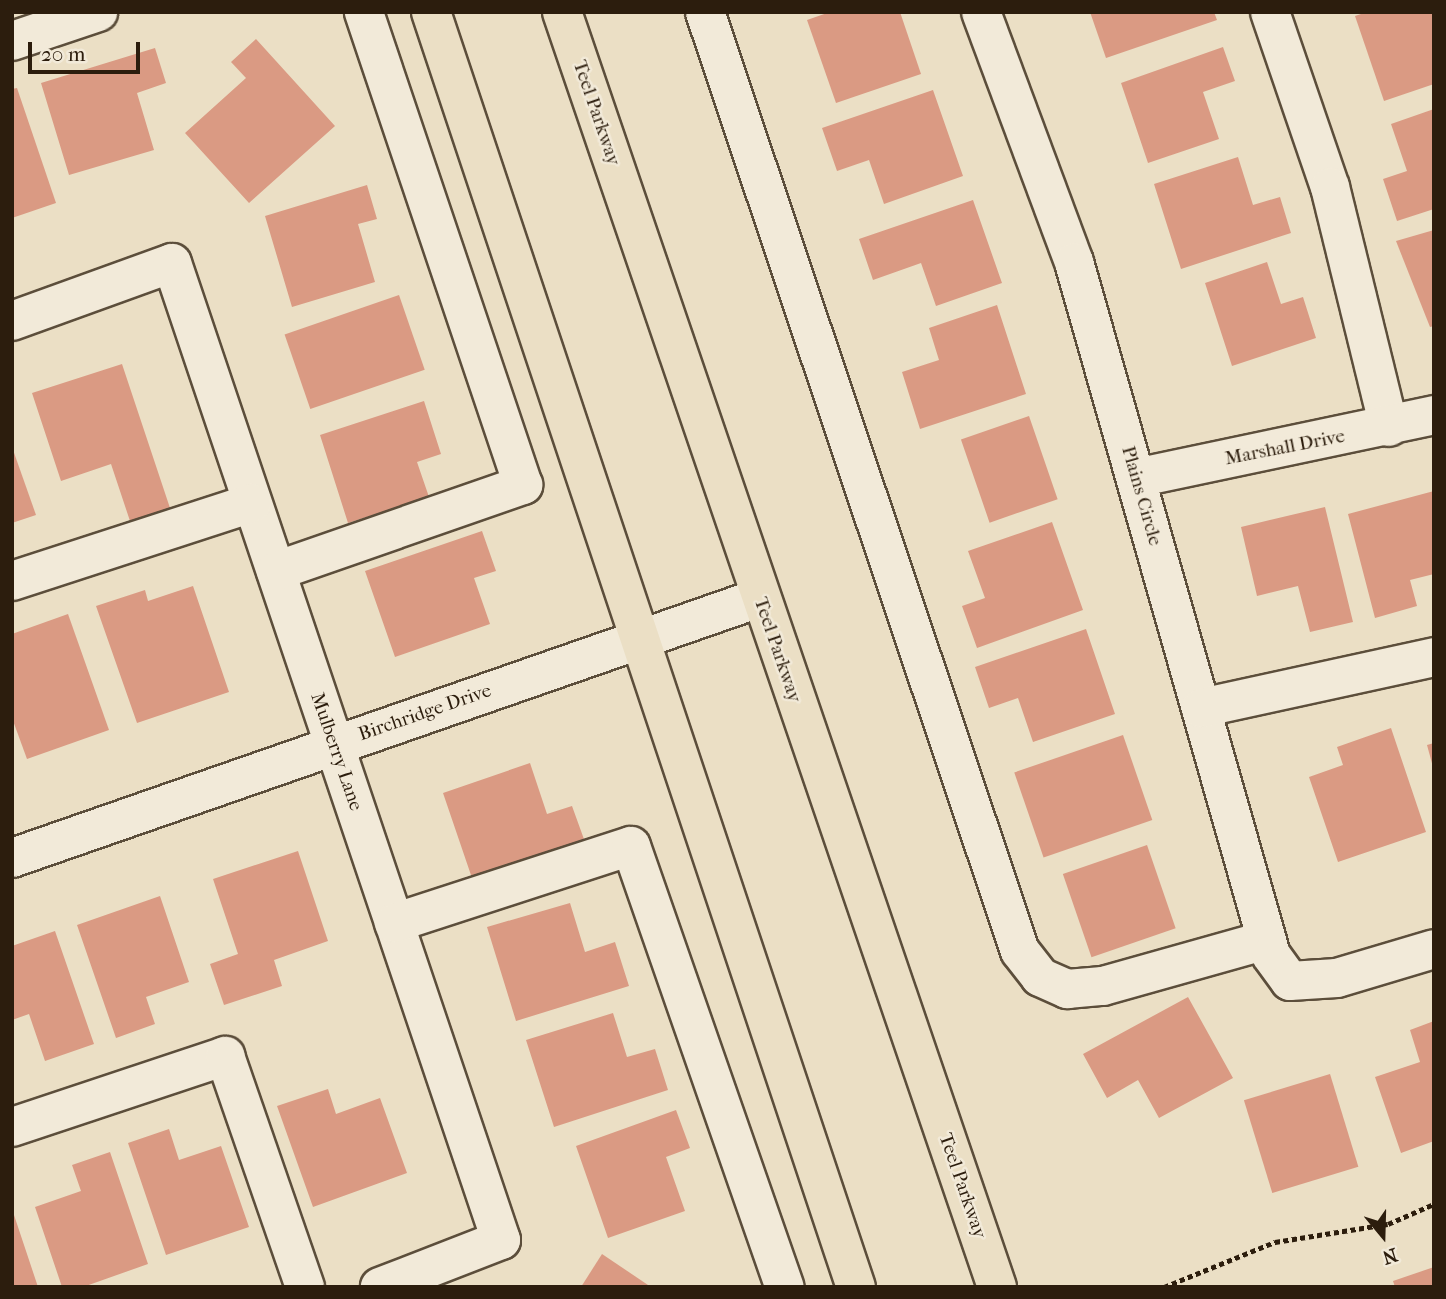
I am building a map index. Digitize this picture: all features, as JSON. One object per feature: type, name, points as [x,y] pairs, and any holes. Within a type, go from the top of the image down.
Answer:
[{"type":"main road","points":[[431,12],[636,640],[856,1287]]},
{"type":"main road","name":"Teel Parkway","points":[[562,12],[759,598],[998,1287]]},
{"type":"street","points":[[12,41],[98,12]]},
{"type":"street","points":[[276,571],[523,485],[363,12]]},
{"type":"street","points":[[705,12],[1020,951],[1040,977],[1068,989],[1103,986],[1267,940]]},
{"type":"street","name":"Plains Circle","points":[[981,12],[1074,262],[1267,940],[1290,981],[1337,978],[1434,949]]},
{"type":"street","points":[[1270,12],[1330,187],[1389,427]]},
{"type":"street","name":"Mulberry Lane","points":[[12,321],[172,263],[501,1241],[380,1287]]},
{"type":"street","name":"Marshall Drive","points":[[1136,478],[1389,427],[1434,415]]},
{"type":"street","points":[[12,581],[252,503]]},
{"type":"street","name":"Birchridge Drive","points":[[12,858],[759,598]]},
{"type":"street","points":[[1201,708],[1434,657]]},
{"type":"street","points":[[394,923],[631,846],[785,1287]]},
{"type":"street","points":[[12,1127],[225,1056],[305,1287]]},
{"type":"path","points":[[1164,1287],[1275,1242],[1388,1224],[1434,1204]]},
{"type":"building","points":[[830,12],[900,12],[921,74],[836,103],[807,20]]},
{"type":"building","points":[[1090,12],[1214,12],[1217,20],[1106,58]]},
{"type":"building","points":[[1367,12],[1434,12],[1434,84],[1384,101],[1355,16]]},
{"type":"building","points":[[256,39],[335,126],[249,203],[185,133],[246,78],[231,62]]},
{"type":"building","points":[[1223,47],[1235,81],[1203,92],[1219,139],[1148,163],[1121,83]]},
{"type":"building","points":[[155,48],[166,83],[137,93],[154,150],[69,175],[41,83]]},
{"type":"building","points":[[17,88],[56,203],[12,218],[12,89]]},
{"type":"building","points":[[933,90],[963,176],[884,204],[869,160],[837,171],[822,128]]},
{"type":"building","points":[[1434,109],[1434,209],[1397,221],[1383,179],[1407,171],[1391,124]]},
{"type":"building","points":[[1238,157],[1253,205],[1280,197],[1291,233],[1181,269],[1154,184]]},
{"type":"building","points":[[367,185],[377,219],[358,224],[375,282],[292,307],[265,216]]},
{"type":"building","points":[[973,200],[1002,283],[936,306],[921,263],[873,280],[859,239]]},
{"type":"building","points":[[1434,230],[1434,326],[1430,327],[1396,241]]},
{"type":"building","points":[[1267,262],[1281,304],[1303,297],[1316,338],[1232,366],[1205,283]]},
{"type":"building","points":[[399,295],[425,370],[310,409],[285,334]]},
{"type":"building","points":[[997,305],[1026,394],[920,429],[902,372],[939,360],[929,328]]},
{"type":"building","points":[[122,364],[176,526],[136,539],[111,464],[61,481],[32,393]]},
{"type":"building","points":[[424,401],[441,454],[417,462],[429,497],[348,523],[320,435]]},
{"type":"building","points":[[1029,416],[1058,499],[990,523],[961,439]]},
{"type":"building","points":[[12,447],[36,515],[12,523]]},
{"type":"building","points":[[1434,491],[1434,574],[1410,580],[1417,606],[1375,618],[1348,514]]},
{"type":"building","points":[[1325,507],[1353,622],[1310,632],[1298,586],[1257,596],[1241,527]]},
{"type":"building","points":[[1052,522],[1083,610],[977,648],[962,606],[985,598],[968,551]]},
{"type":"building","points":[[482,531],[496,571],[474,578],[490,624],[395,657],[365,571]]},
{"type":"building","points":[[193,586],[229,692],[137,723],[96,606],[145,590],[148,601]]},
{"type":"building","points":[[68,614],[109,730],[27,759],[12,718],[12,634]]},
{"type":"building","points":[[1086,629],[1115,714],[1033,742],[1018,698],[989,708],[975,667]]},
{"type":"building","points":[[1391,728],[1426,832],[1338,862],[1309,777],[1343,765],[1337,747]]},
{"type":"building","points":[[1123,735],[1152,820],[1044,858],[1014,772]]},
{"type":"building","points":[[1434,743],[1434,767],[1433,767],[1427,745]]},
{"type":"building","points":[[530,763],[547,814],[572,806],[585,842],[473,881],[443,793]]},
{"type":"building","points":[[1147,845],[1176,928],[1091,957],[1063,874]]},
{"type":"building","points":[[298,851],[328,941],[274,960],[282,986],[224,1005],[210,964],[238,954],[213,879]]},
{"type":"building","points":[[160,896],[189,982],[146,997],[155,1024],[116,1038],[77,925]]},
{"type":"building","points":[[570,903],[585,952],[615,942],[629,986],[516,1021],[487,927]]},
{"type":"building","points":[[55,931],[94,1044],[45,1061],[29,1014],[12,1020],[12,946]]},
{"type":"building","points":[[1188,997],[1233,1078],[1159,1118],[1138,1080],[1107,1098],[1083,1054]]},
{"type":"building","points":[[613,1013],[627,1057],[655,1049],[668,1090],[554,1127],[526,1040]]},
{"type":"building","points":[[1434,1021],[1434,1141],[1401,1153],[1375,1077],[1420,1062],[1410,1030]]},
{"type":"building","points":[[1330,1074],[1358,1167],[1272,1193],[1244,1100]]},
{"type":"building","points":[[328,1089],[336,1114],[380,1098],[407,1173],[313,1207],[277,1106]]},
{"type":"building","points":[[676,1110],[690,1148],[666,1157],[685,1211],[608,1238],[576,1146]]},
{"type":"building","points":[[169,1129],[179,1160],[221,1146],[249,1227],[166,1255],[128,1143]]},
{"type":"building","points":[[110,1152],[148,1264],[83,1287],[62,1287],[35,1207],[81,1191],[72,1165]]},
{"type":"building","points":[[13,1212],[38,1287],[12,1287]]},
{"type":"building","points":[[602,1254],[651,1287],[581,1287]]},
{"type":"building","points":[[1434,1267],[1434,1287],[1395,1287],[1393,1281]]}]
